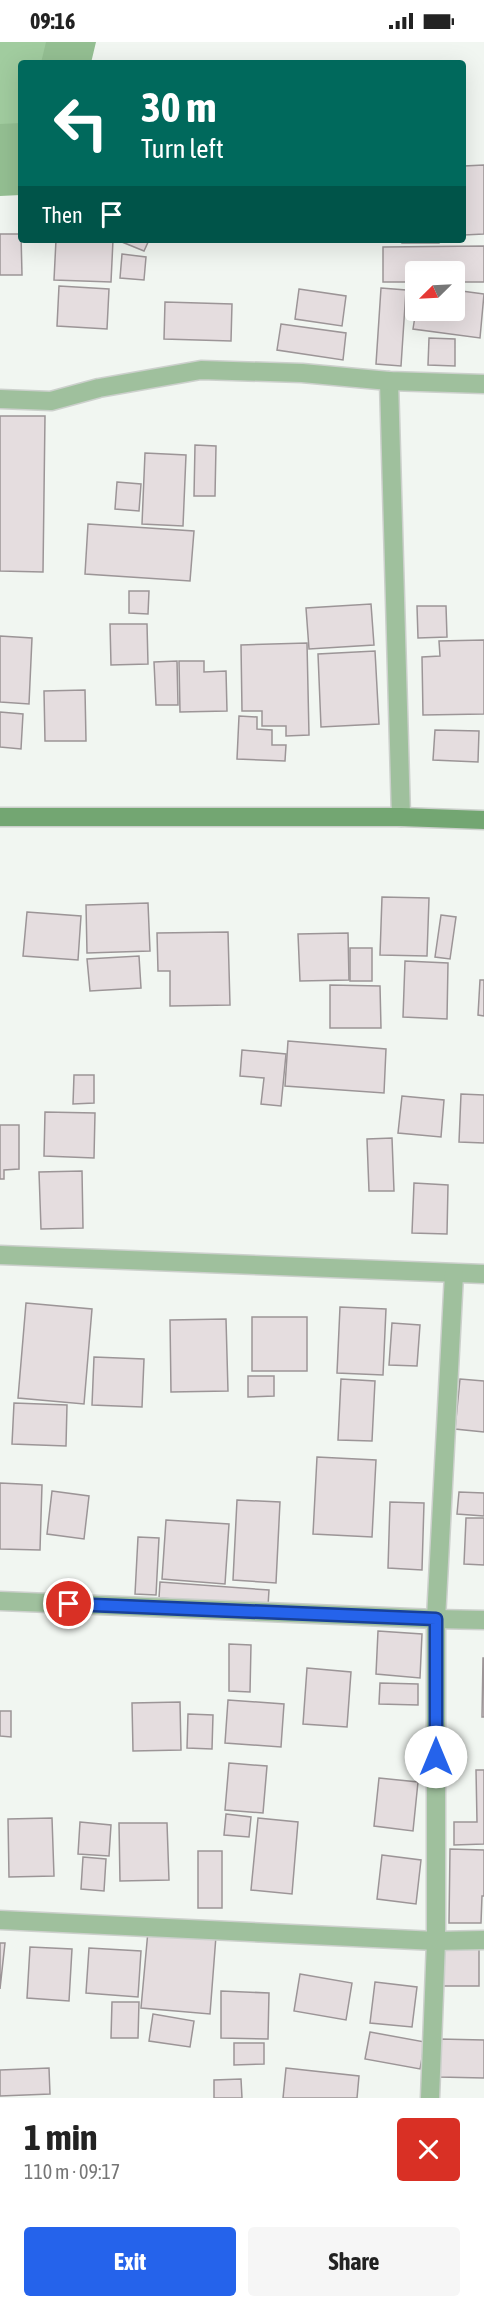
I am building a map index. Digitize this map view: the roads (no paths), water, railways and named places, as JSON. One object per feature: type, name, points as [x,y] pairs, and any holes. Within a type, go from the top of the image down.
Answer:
[{"type":"street","points":[[0,399],[51,401],[99,388],[201,370],[302,373],[389,381],[484,384]]},
{"type":"street","points":[[389,381],[401,817]]},
{"type":"street","points":[[0,817],[401,817],[484,820]]},
{"type":"street","points":[[0,1255],[484,1274]]},
{"type":"street","points":[[430,2098],[436,1941],[436,1619],[454,1274]]},
{"type":"street","points":[[0,1601],[484,1620]]},
{"type":"street","points":[[0,1920],[436,1941],[484,1940]]}]
